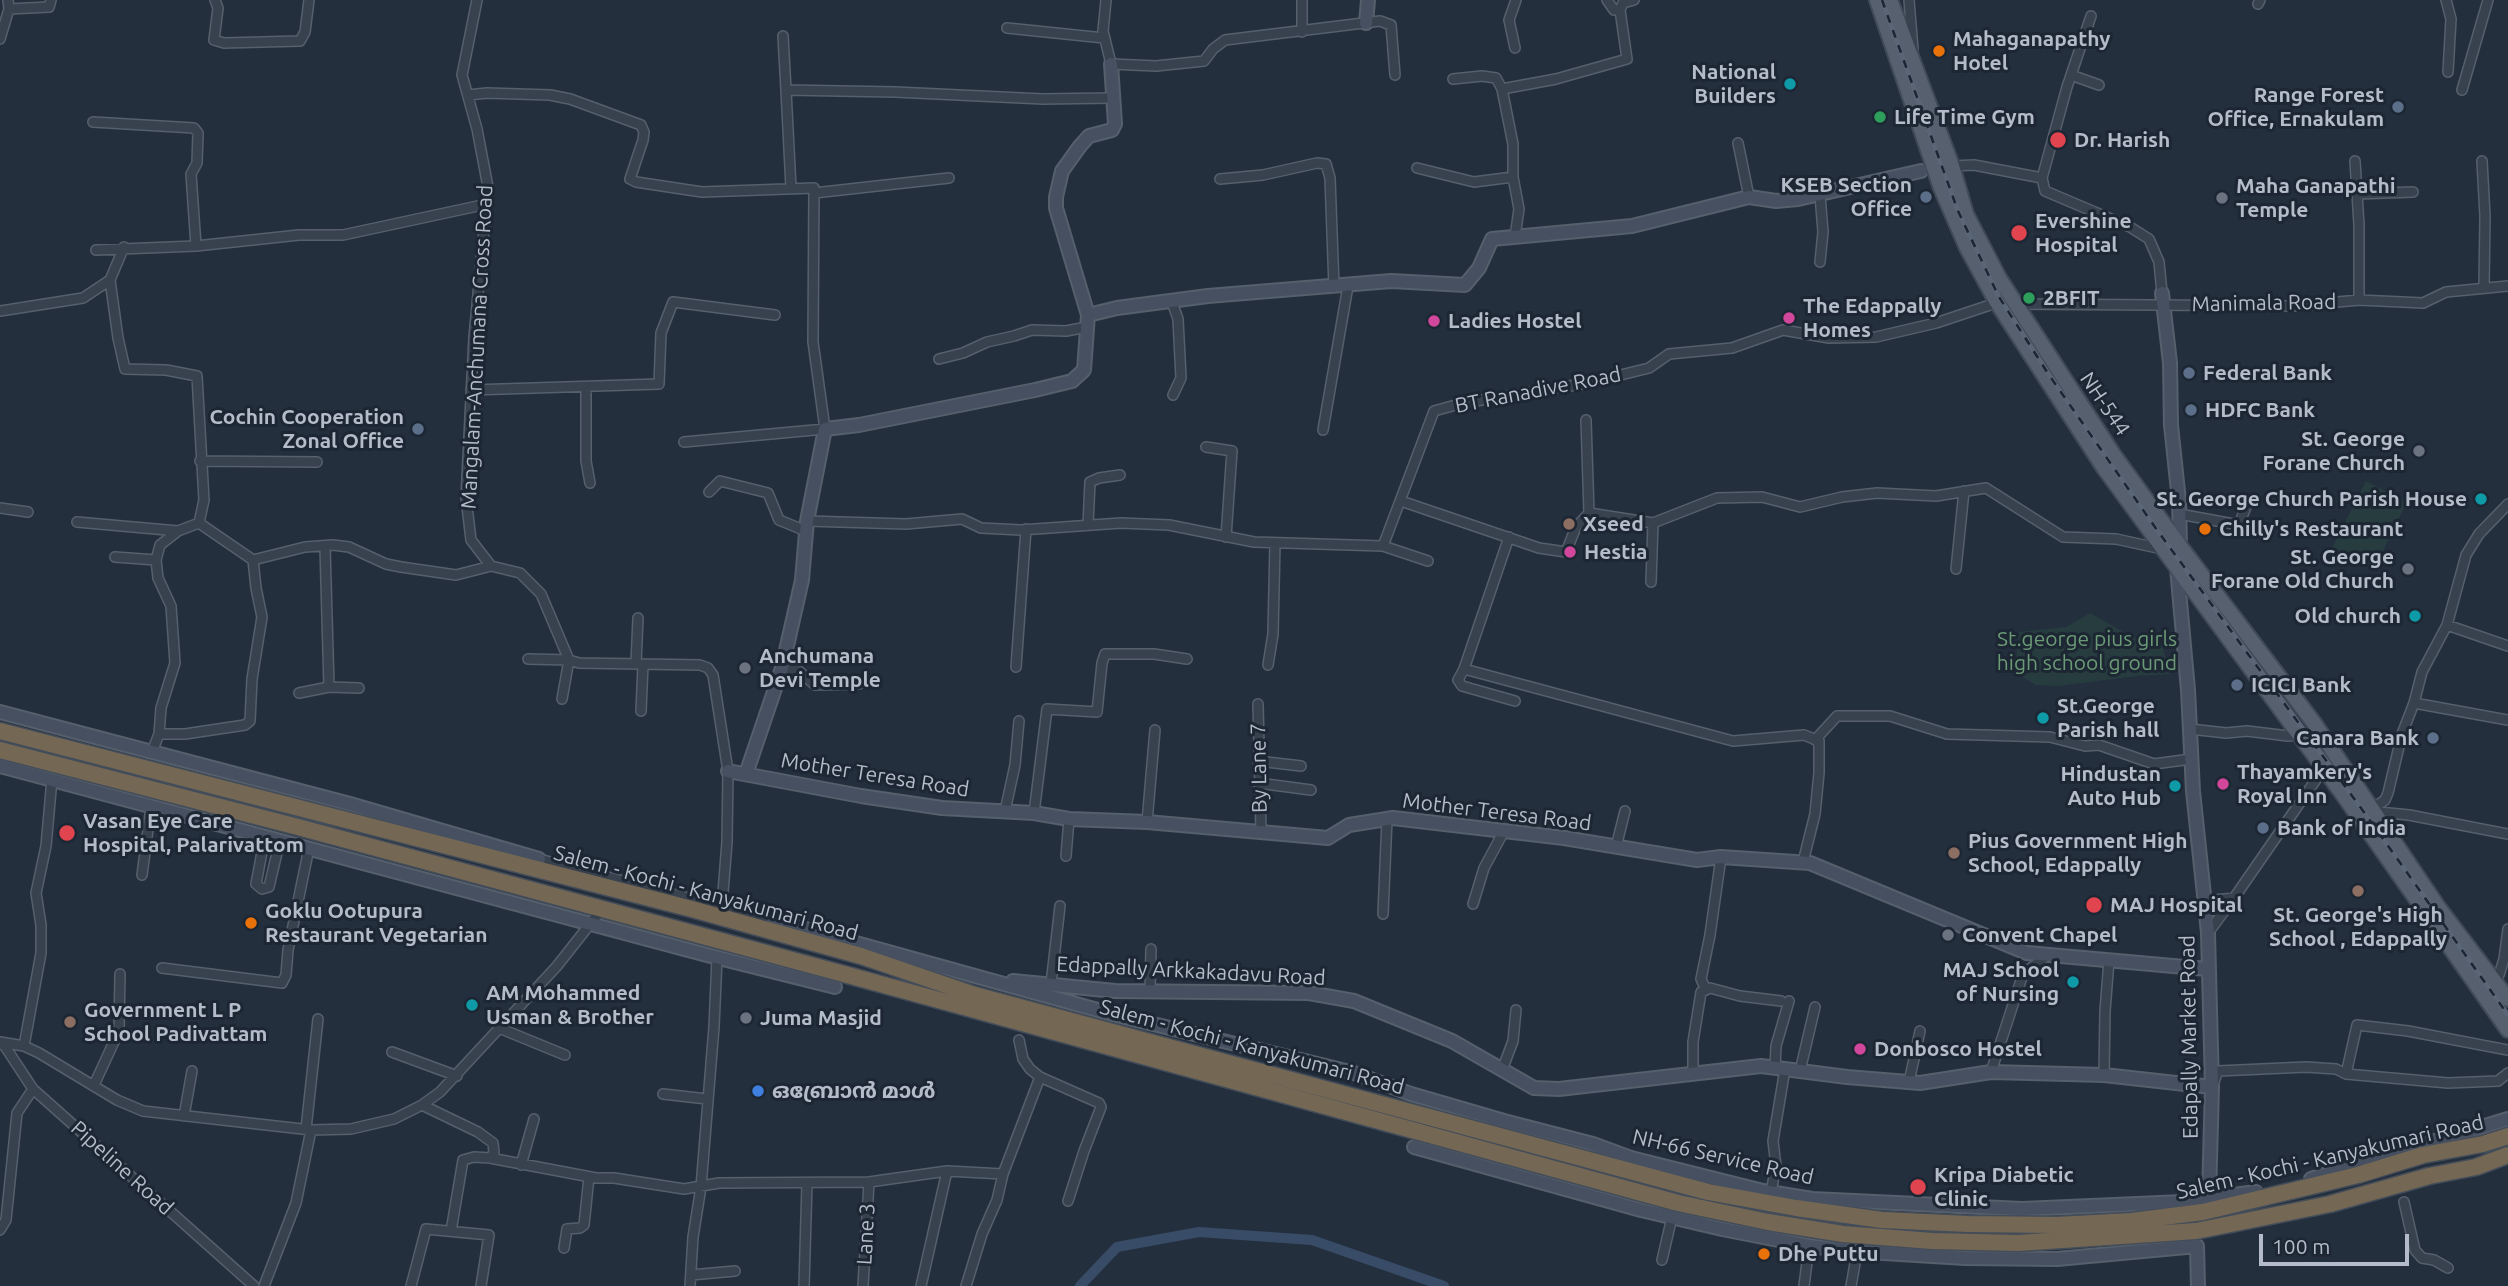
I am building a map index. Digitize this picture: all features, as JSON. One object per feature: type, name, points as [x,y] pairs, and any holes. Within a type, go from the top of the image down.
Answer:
[{"type":"highway","name":"Salem - Kochi - Kanyakumari Road","points":[[0,731],[464,851],[771,925],[975,995],[1708,1192],[1796,1208],[1882,1220],[1973,1224],[2057,1225],[2132,1221],[2358,1175],[2423,1155],[2483,1144],[2508,1136]]},
{"type":"highway","name":"Salem - Kochi - Kanyakumari Road","points":[[0,750],[330,845],[458,872],[602,909],[836,980],[1416,1140],[1592,1180],[1724,1214],[1843,1234],[1932,1241],[2018,1243],[2196,1231],[2330,1204],[2429,1176],[2476,1167],[2507,1156]]},
{"type":"highway","points":[[458,872],[464,851]]},
{"type":"highway","points":[[1592,1180],[1597,1163]]},
{"type":"highway","points":[[1973,1206],[1973,1224]]},
{"type":"main road","name":"NH-544","points":[[1877,0],[1952,166],[1966,214],[1999,278],[2113,454],[2294,696],[2359,789]]},
{"type":"main road","name":"NH-544","points":[[1890,0],[1908,69],[1928,170],[1941,188],[1967,248],[1996,302],[2104,468],[2344,796]]},
{"type":"main road","points":[[2180,572],[2194,565]]},
{"type":"main road","points":[[2279,708],[2294,696]]},
{"type":"main road","points":[[2359,789],[2377,810],[2465,938],[2504,979]]},
{"type":"main road","points":[[2359,789],[2438,906],[2508,999]]},
{"type":"main road","points":[[2344,796],[2367,821],[2508,1020]]},
{"type":"main road","points":[[2344,796],[2508,1030]]},
{"type":"street","points":[[0,39],[8,4],[49,7],[51,0]]},
{"type":"street","points":[[215,0],[218,8],[214,40],[224,43],[300,41],[305,32],[309,0]]},
{"type":"street","name":"Mangalam-Anchumana Cross Road","points":[[477,0],[462,75],[477,129],[488,187],[474,337],[466,498],[471,540],[491,566]]},
{"type":"street","points":[[684,442],[859,425],[1072,381],[1084,370],[1087,321],[1056,208],[1056,197],[1062,170],[1080,146],[1089,136],[1112,130],[1115,124],[1111,98],[1111,64],[1104,38],[1103,12],[1106,0]]},
{"type":"street","points":[[1302,0],[1302,32]]},
{"type":"street","points":[[1366,23],[1368,0]]},
{"type":"street","points":[[1516,0],[1509,20],[1516,48]]},
{"type":"street","points":[[1607,0],[1614,10],[1627,2]]},
{"type":"street","points":[[1908,69],[1909,0]]},
{"type":"street","points":[[2446,0],[2451,19],[2448,72]]},
{"type":"street","points":[[2462,90],[2483,25],[2488,0]]},
{"type":"street","points":[[1502,89],[1556,79],[1627,59],[1627,2]]},
{"type":"street","points":[[2091,16],[2042,178],[2045,191],[2130,227],[2148,239],[2159,262],[2171,363],[2171,425],[2180,546]]},
{"type":"street","points":[[1111,64],[1156,66],[1204,61],[1213,49],[1225,40],[1381,21],[1391,25],[1395,75]]},
{"type":"street","points":[[1007,28],[1104,38]]},
{"type":"street","points":[[783,36],[791,188]]},
{"type":"street","points":[[2071,75],[2099,85]]},
{"type":"street","points":[[1453,79],[1482,76],[1496,78],[1502,89],[1513,144],[1513,177],[1518,209],[1515,237]]},
{"type":"street","points":[[786,90],[1043,99],[1111,98]]},
{"type":"street","points":[[468,95],[550,95],[570,99],[641,125],[643,140],[630,179],[636,182],[702,192],[814,188],[813,342],[825,429],[807,526],[802,580],[782,668],[746,774]]},
{"type":"street","points":[[93,122],[194,128],[198,133],[197,163],[191,174],[196,246]]},
{"type":"street","points":[[1738,143],[1749,197]]},
{"type":"street","points":[[2355,161],[2359,300]]},
{"type":"street","points":[[2482,161],[2485,216],[2484,287]]},
{"type":"street","points":[[1220,179],[1263,175],[1317,163],[1326,164],[1331,178],[1334,287]]},
{"type":"street","points":[[1952,166],[1974,165],[2042,178]]},
{"type":"street","points":[[1417,168],[1474,182],[1513,177]]},
{"type":"street","points":[[939,359],[1032,330],[1066,331],[1117,308],[1208,296],[1391,281],[1465,285],[1479,268],[1492,239],[1632,226],[1749,197],[1776,201],[1820,195],[1928,170]]},
{"type":"street","points":[[814,193],[948,178]]},
{"type":"street","points":[[2357,194],[2413,192]]},
{"type":"street","points":[[1820,195],[1823,232],[1820,261]]},
{"type":"street","points":[[96,250],[196,246],[299,235],[343,234],[487,204]]},
{"type":"street","points":[[124,247],[110,280],[125,369],[166,370],[197,376],[204,500],[199,523]]},
{"type":"street","points":[[0,311],[83,298],[110,280]]},
{"type":"street","points":[[1323,430],[1348,286]]},
{"type":"street","name":"Manimala Road","points":[[2017,304],[2163,298],[2294,306],[2359,300],[2423,303],[2446,292],[2508,286]]},
{"type":"street","points":[[471,390],[659,384],[661,333],[673,302],[775,315]]},
{"type":"street","points":[[1172,302],[1178,319],[1181,378],[1173,395]]},
{"type":"street","name":"BT Ranadive Road","points":[[1383,546],[1434,411],[1464,403],[1600,380],[1649,368],[1669,354],[1732,348],[1783,330],[1829,338],[1876,337],[1936,323],[1996,302],[2017,304]]},
{"type":"street","points":[[586,388],[586,461],[590,483]]},
{"type":"street","points":[[1401,500],[1539,548],[1566,552],[1576,527],[1589,513],[1586,420]]},
{"type":"street","points":[[1206,447],[1232,451],[1226,537]]},
{"type":"street","points":[[200,461],[317,462]]},
{"type":"street","points":[[1088,525],[1090,482],[1120,475]]},
{"type":"street","points":[[709,492],[720,481],[768,493],[779,520],[807,526],[906,524],[962,519],[981,528],[1026,529],[1121,523],[1169,525],[1254,542],[1383,546],[1427,561]]},
{"type":"street","points":[[1589,513],[1653,523],[1717,498],[1762,497],[1800,507],[1842,497],[1877,493],[1936,496],[1986,488],[2063,537],[2116,539],[2163,549]]},
{"type":"street","points":[[1956,569],[1964,491]]},
{"type":"street","points":[[2508,504],[2479,534],[2466,555],[2447,625],[2422,672],[2402,734],[2388,793],[2377,810],[2508,834]]},
{"type":"street","points":[[2179,514],[2234,524],[2240,522],[2246,507]]},
{"type":"street","points":[[0,508],[28,512]]},
{"type":"street","points":[[77,522],[178,531]]},
{"type":"street","points":[[152,752],[176,663],[171,606],[158,578],[156,560],[160,545],[178,531],[199,523]]},
{"type":"street","points":[[199,523],[253,560],[305,547],[333,545],[349,547],[386,564],[456,575],[491,566],[520,573],[541,594],[569,660],[562,699]]},
{"type":"street","points":[[1651,582],[1653,523]]},
{"type":"street","points":[[1016,667],[1026,529]]},
{"type":"street","points":[[1509,537],[1458,680],[1462,687],[1515,701]]},
{"type":"street","points":[[1268,664],[1273,634],[1275,543]]},
{"type":"street","points":[[325,547],[329,687]]},
{"type":"street","points":[[114,557],[156,560]]},
{"type":"street","points":[[159,734],[185,734],[245,725],[250,721],[252,678],[262,617],[253,560]]},
{"type":"street","name":"Edapally Market Road","points":[[2180,572],[2191,759],[2207,933],[2213,1087],[2206,1206]]},
{"type":"street","points":[[638,618],[642,711]]},
{"type":"street","points":[[2447,625],[2508,646]]},
{"type":"street","points":[[1034,813],[1046,709],[1097,712],[1105,654],[1154,654],[1187,659]]},
{"type":"street","points":[[528,659],[701,665],[708,668],[713,675],[728,771],[727,842],[722,905]]},
{"type":"street","points":[[782,668],[799,671],[815,685],[859,684]]},
{"type":"street","points":[[1464,669],[1733,741],[1804,735],[1819,741],[1815,814],[1803,862]]},
{"type":"street","points":[[299,693],[329,687],[359,688]]},
{"type":"street","points":[[2414,703],[2508,720]]},
{"type":"street","name":"By Lane 7","points":[[1258,704],[1261,832]]},
{"type":"street","points":[[0,712],[350,804],[539,859],[722,905],[771,925],[983,978]]},
{"type":"street","points":[[1815,740],[1837,716],[1890,716],[1947,734],[2050,737],[2085,746],[2099,745],[2154,764],[2191,759]]},
{"type":"street","points":[[1006,811],[1015,765],[1019,721]]},
{"type":"street","points":[[2190,729],[2288,736],[2298,736],[2297,733]]},
{"type":"street","points":[[1147,822],[1154,730]]},
{"type":"street","points":[[1258,761],[1301,766]]},
{"type":"street","points":[[0,766],[309,848],[330,845],[717,958],[836,980]]},
{"type":"street","points":[[2207,933],[2323,768]]},
{"type":"street","name":"Mother Teresa Road","points":[[728,771],[929,806],[1034,813],[1069,819],[1147,822],[1328,838],[1349,825],[1387,819],[1504,831],[1697,860],[1721,857],[1803,862],[2027,953],[2207,969]]},
{"type":"street","points":[[237,792],[242,775]]},
{"type":"street","points":[[24,1046],[41,953],[41,925],[36,893],[46,846],[52,779]]},
{"type":"street","points":[[1258,783],[1311,790]]},
{"type":"street","points":[[142,875],[151,807]]},
{"type":"street","points":[[1616,847],[1625,811]]},
{"type":"street","points":[[1066,856],[1069,819]]},
{"type":"street","points":[[1383,914],[1387,819]]},
{"type":"street","points":[[1473,904],[1484,868],[1504,831]]},
{"type":"street","points":[[265,836],[256,884],[262,889],[269,887],[279,840]]},
{"type":"street","points":[[162,968],[282,983],[286,975],[288,950],[309,848]]},
{"type":"street","points":[[1706,990],[1701,979],[1721,857]]},
{"type":"street","points":[[2204,901],[2234,898]]},
{"type":"street","points":[[1051,984],[1060,906]]},
{"type":"street","points":[[1,1044],[24,1046],[117,1100],[143,1111],[309,1130],[351,1129],[394,1119],[422,1105],[457,1076],[557,966],[602,909]]},
{"type":"street","points":[[2504,979],[2508,929]]},
{"type":"street","points":[[1150,991],[1151,950]]},
{"type":"street","points":[[1991,1072],[2023,974],[2049,955]]},
{"type":"street","points":[[690,1286],[693,1237],[701,1187],[717,958]]},
{"type":"street","points":[[2104,1075],[2109,960]]},
{"type":"street","points":[[94,1085],[119,1031],[120,974]]},
{"type":"street","name":"Edappally Arkkakadavu Road","points":[[983,978],[1115,990],[1309,993],[1354,1002],[1452,1041],[1534,1087],[1559,1089],[1762,1066],[1920,1083],[1991,1072],[2104,1075],[2213,1087]]},
{"type":"street","name":"NH-66 Service Road","points":[[983,978],[1112,1014],[1354,1073],[1411,1094],[1504,1122],[1593,1144],[1630,1158],[1812,1199],[2064,1209],[2206,1206],[2310,1180],[2508,1119]]},
{"type":"street","points":[[1693,1072],[1693,1042],[1701,992],[1710,988],[1740,996],[1785,1001],[1776,1046],[1780,1068],[1773,1141],[1776,1166],[1772,1192]]},
{"type":"street","points":[[1800,1071],[1815,1007]]},
{"type":"street","points":[[1502,1070],[1513,1041],[1516,1010]]},
{"type":"street","points":[[264,1286],[296,1203],[309,1130],[318,1019]]},
{"type":"street","points":[[2346,1074],[2357,1026],[2407,1031],[2508,1050]]},
{"type":"street","points":[[499,1028],[565,1055]]},
{"type":"street","points":[[1909,1082],[1920,1031]]},
{"type":"street","points":[[1019,1040],[1030,1069],[1040,1077],[1099,1103],[1101,1107],[1068,1201]]},
{"type":"street","name":"Pipeline Road","points":[[1,1044],[33,1089],[254,1286]]},
{"type":"street","points":[[393,1052],[457,1076]]},
{"type":"street","points":[[2213,1087],[2218,1071],[2306,1066],[2336,1069],[2346,1074],[2448,1083],[2498,1081],[2508,1073]]},
{"type":"street","points":[[184,1116],[192,1071]]},
{"type":"street","points":[[966,1286],[982,1234],[997,1200],[1003,1174],[1040,1077]]},
{"type":"street","points":[[0,1230],[6,1220],[17,1113],[33,1089]]},
{"type":"street","points":[[663,1094],[707,1099]]},
{"type":"street","points":[[422,1105],[478,1132],[494,1143],[494,1153],[490,1158]]},
{"type":"street","points":[[521,1165],[534,1119]]},
{"type":"street","points":[[1416,1140],[1558,1188],[1672,1217],[1809,1246],[1857,1252],[1965,1258],[2057,1259],[2197,1246],[2198,1286]]},
{"type":"street","points":[[451,1231],[463,1160],[474,1157],[589,1177],[614,1178],[684,1189],[719,1183],[869,1182],[947,1171],[1003,1174]]},
{"type":"street","points":[[921,1286],[947,1171]]},
{"type":"street","points":[[564,1248],[567,1229],[584,1225],[589,1177]]},
{"type":"street","name":"Lane 3","points":[[863,1286],[869,1182]]},
{"type":"street","points":[[804,1286],[807,1183]]},
{"type":"street","points":[[2404,1202],[2415,1251],[2422,1258],[2434,1259],[2448,1268]]},
{"type":"street","points":[[1662,1260],[1672,1217]]},
{"type":"street","points":[[411,1286],[426,1229],[489,1235],[481,1286]]},
{"type":"street","points":[[1804,1286],[1809,1246]]},
{"type":"street","points":[[1851,1286],[1857,1252]]},
{"type":"street","points":[[691,1275],[735,1271]]},
{"type":"green space","points":[[2366,481],[2407,502],[2374,569],[2332,548]]},
{"type":"green space","name":"St.george pius girls high school ground","points":[[2090,613],[2132,637],[2161,641],[2170,674],[2058,686],[2036,685],[2024,678],[2016,662],[2019,632],[2066,627]]},
{"type":"waterway","points":[[1080,1286],[1117,1247],[1199,1232],[1312,1240],[1444,1286]]},
{"type":"railway","points":[[1882,0],[1958,211],[1999,297],[2049,375],[2157,530],[2369,819],[2508,1015]]},
{"type":"place","name":"Mahaganapathy Hotel","points":[[1939,51]]},
{"type":"place","name":"National Builders","points":[[1790,84]]},
{"type":"place","name":"Range Forest Office, Ernakulam","points":[[2398,107]]},
{"type":"place","name":"Life Time Gym","points":[[1880,117]]},
{"type":"place","name":"Dr. Harish","points":[[2058,140]]},
{"type":"place","name":"KSEB Section Office","points":[[1926,197]]},
{"type":"place","name":"Maha Ganapathi Temple","points":[[2222,198]]},
{"type":"place","name":"Evershine Hospital","points":[[2019,233]]},
{"type":"place","name":"2BFIT","points":[[2029,298]]},
{"type":"place","name":"The Edappally Homes","points":[[1789,318]]},
{"type":"place","name":"Ladies Hostel","points":[[1434,321]]},
{"type":"place","name":"Federal Bank","points":[[2189,373]]},
{"type":"place","name":"HDFC Bank","points":[[2191,410]]},
{"type":"place","name":"Cochin Cooperation Zonal Office","points":[[418,429]]},
{"type":"place","name":"St. George Forane Church","points":[[2419,451]]},
{"type":"place","name":"St. George Church Parish House","points":[[2481,499]]},
{"type":"place","name":"Xseed","points":[[1569,524]]},
{"type":"place","name":"Chilly's Restaurant","points":[[2205,529]]},
{"type":"place","name":"Hestia","points":[[1570,552]]},
{"type":"place","name":"St. George Forane Old Church","points":[[2408,569]]},
{"type":"place","name":"Old church","points":[[2415,616]]},
{"type":"place","name":"Anchumana Devi Temple","points":[[745,668]]},
{"type":"place","name":"ICICI Bank","points":[[2237,685]]},
{"type":"place","name":"St.George Parish hall","points":[[2043,718]]},
{"type":"place","name":"Canara Bank","points":[[2433,738]]},
{"type":"place","name":"Thayamkery's Royal Inn","points":[[2223,784]]},
{"type":"place","name":"Hindustan Auto Hub","points":[[2175,786]]},
{"type":"place","name":"Bank of India","points":[[2263,828]]},
{"type":"place","name":"Vasan Eye Care Hospital, Palarivattom","points":[[67,833]]},
{"type":"place","name":"Pius Government High School, Edappally","points":[[1954,853]]},
{"type":"place","name":"St. George's High School , Edappally","points":[[2358,891]]},
{"type":"place","name":"MAJ Hospital","points":[[2094,905]]},
{"type":"place","name":"Goklu Ootupura Restaurant Vegetarian","points":[[251,923]]},
{"type":"place","name":"Convent Chapel","points":[[1948,935]]},
{"type":"place","name":"MAJ School of Nursing","points":[[2073,982]]},
{"type":"place","name":"AM Mohammed Usman & Brother","points":[[472,1005]]},
{"type":"place","name":"Juma Masjid","points":[[746,1018]]},
{"type":"place","name":"Government L P School Padivattam","points":[[70,1022]]},
{"type":"place","name":"Donbosco Hostel","points":[[1860,1049]]},
{"type":"place","name":"ഒബ്രോൻ മാൾ","points":[[758,1091]]},
{"type":"place","name":"Kripa Diabetic Clinic","points":[[1918,1187]]},
{"type":"place","name":"Dhe Puttu","points":[[1764,1254]]}]
